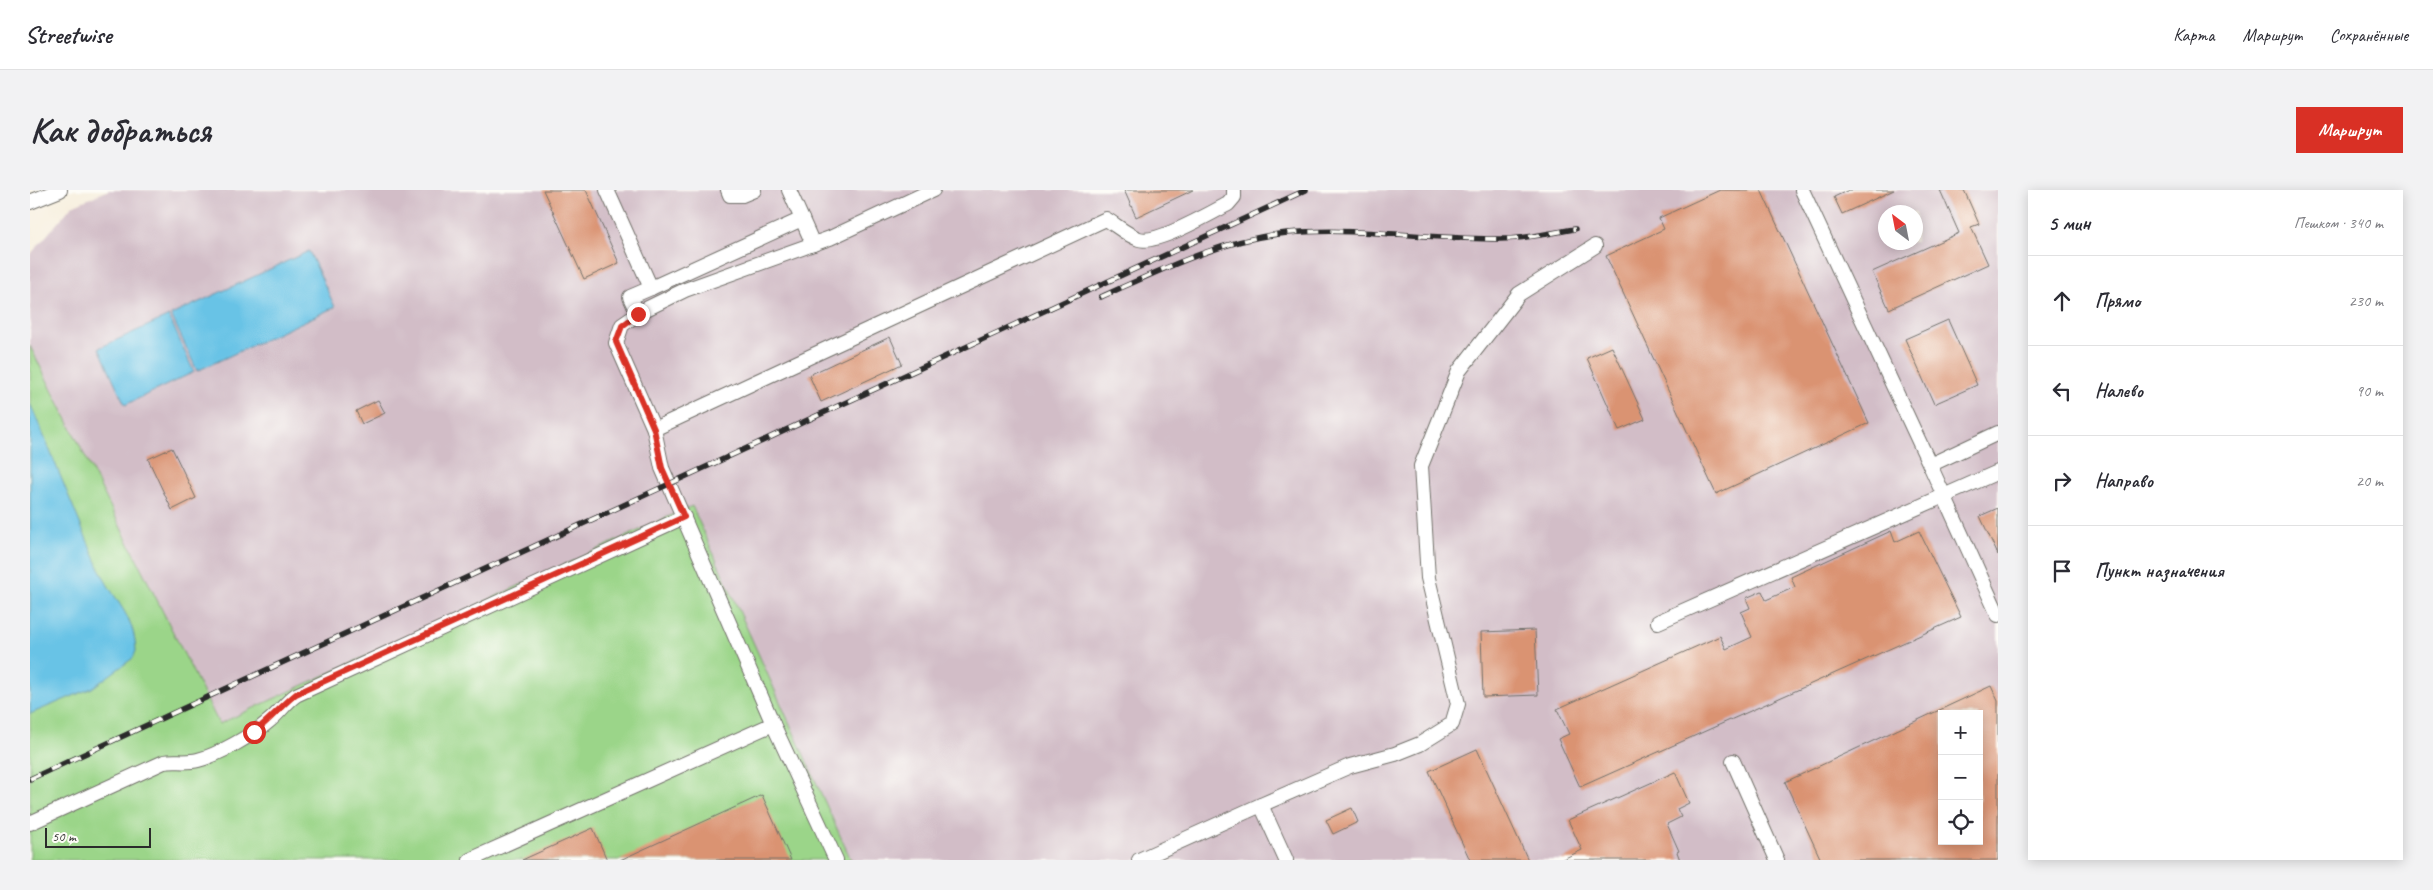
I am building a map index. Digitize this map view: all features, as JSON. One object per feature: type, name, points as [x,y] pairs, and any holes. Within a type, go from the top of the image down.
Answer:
[{"type":"lane","points":[[30,202],[60,190]]},
{"type":"lane","points":[[607,190],[651,288]]},
{"type":"lane","points":[[728,190],[730,195],[742,195],[754,190]]},
{"type":"lane","points":[[789,190],[814,244]]},
{"type":"lane","points":[[836,860],[773,724],[662,468],[654,429],[616,342],[622,326],[638,314],[686,290],[814,244],[933,190]]},
{"type":"lane","points":[[654,429],[1106,219],[1139,240],[1147,240],[1160,237],[1228,204],[1234,197],[1234,190]]},
{"type":"lane","points":[[1802,190],[1998,615]]},
{"type":"lane","points":[[638,314],[630,297],[802,219]]},
{"type":"lane","points":[[1139,860],[1350,766],[1395,754],[1420,744],[1452,724],[1458,704],[1428,578],[1421,466],[1459,371],[1518,294],[1595,246]]},
{"type":"lane","points":[[1930,465],[1998,434]]},
{"type":"lane","points":[[1658,622],[1998,472]]},
{"type":"lane","points":[[30,823],[164,762],[175,760],[190,762],[217,752],[269,721],[296,694],[684,517]]},
{"type":"lane","points":[[470,860],[773,724]]},
{"type":"lane","points":[[1733,761],[1777,860]]},
{"type":"lane","points":[[1261,805],[1286,860]]},
{"type":"shaded area","points":[[109,190],[1998,190],[1998,860],[851,860],[692,507],[219,724],[30,346],[30,255],[72,206]]},
{"type":"green space","points":[[30,346],[219,724],[692,506],[851,860],[30,860]]},
{"type":"water","points":[[309,251],[335,307],[197,371],[171,315]]},
{"type":"water","points":[[169,316],[194,372],[125,405],[99,348]]},
{"type":"water","points":[[30,403],[101,572],[128,618],[135,639],[136,651],[133,658],[92,688],[30,714]]},
{"type":"building","points":[[543,190],[586,190],[619,263],[584,279]]},
{"type":"building","points":[[1124,190],[1193,190],[1136,217]]},
{"type":"building","points":[[1720,190],[1761,190],[1869,423],[1716,494],[1606,256],[1664,229],[1659,218]]},
{"type":"building","points":[[1849,190],[1894,190],[1842,214],[1834,197]]},
{"type":"building","points":[[1940,190],[1964,190],[1979,224],[1971,227],[1988,264],[1889,309],[1872,272],[1959,233]]},
{"type":"building","points":[[1948,320],[1977,385],[1934,404],[1905,339]]},
{"type":"building","points":[[890,337],[902,364],[821,402],[809,375]]},
{"type":"building","points":[[1612,347],[1645,419],[1619,430],[1587,358]]},
{"type":"building","points":[[378,400],[385,413],[362,424],[356,411]]},
{"type":"building","points":[[172,448],[196,498],[172,510],[148,459]]},
{"type":"building","points":[[1998,508],[1998,555],[1980,516]]},
{"type":"building","points":[[1891,531],[1895,542],[1919,531],[1961,617],[1580,787],[1558,739],[1569,734],[1557,709],[1720,636],[1726,649],[1752,637],[1741,612],[1750,608],[1746,598],[1762,591],[1766,600],[1795,587],[1791,577]]},
{"type":"building","points":[[1535,630],[1538,695],[1483,697],[1481,632]]},
{"type":"building","points":[[1991,686],[1998,701],[1998,860],[1821,860],[1785,782],[1938,711],[1938,845],[1983,845],[1983,710],[1940,710]]},
{"type":"building","points":[[1477,749],[1528,860],[1470,860],[1429,771]]},
{"type":"building","points":[[1675,772],[1689,803],[1677,809],[1681,817],[1667,824],[1679,851],[1677,852],[1680,860],[1561,860],[1582,850],[1568,820]]},
{"type":"building","points":[[762,795],[791,860],[620,860]]},
{"type":"building","points":[[1352,808],[1358,822],[1333,834],[1326,820]]},
{"type":"building","points":[[593,828],[607,860],[522,860]]},
{"type":"railway","points":[[30,779],[1306,190]]},
{"type":"railway","points":[[1101,297],[1215,249],[1238,242],[1287,233],[1340,231],[1509,239],[1575,229]]},
{"type":"route","points":[[254,732],[269,721],[296,694],[684,517],[662,468],[654,429],[616,342],[622,326],[638,314]]}]
